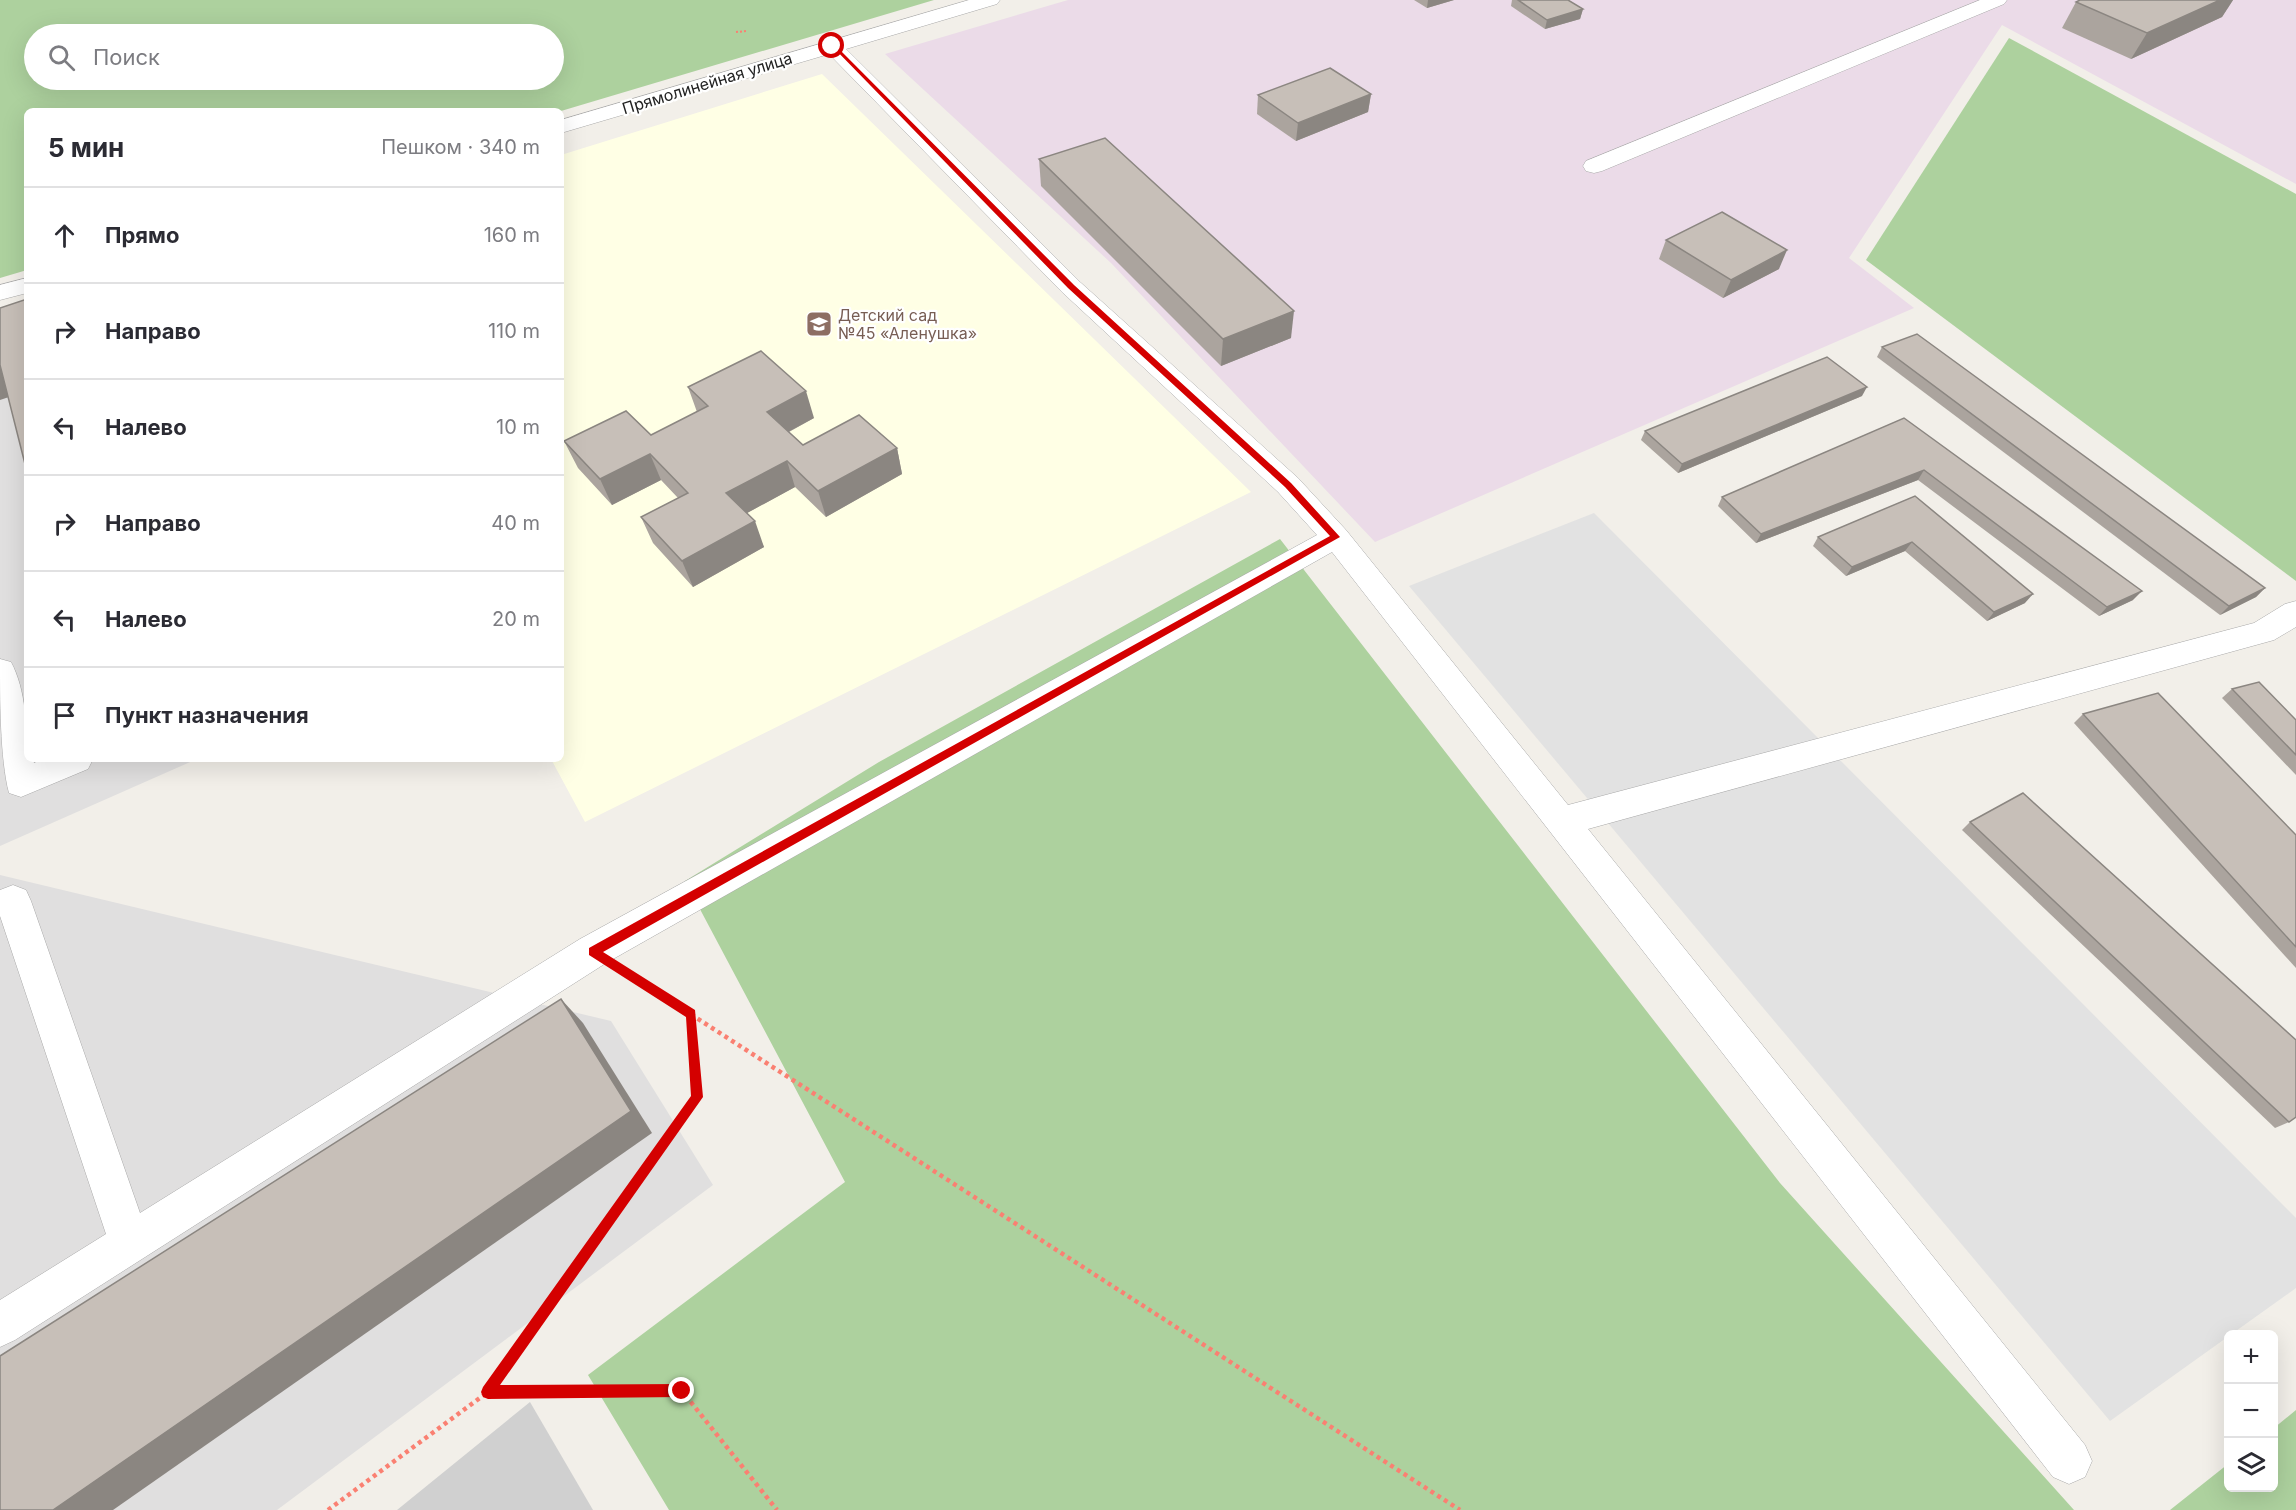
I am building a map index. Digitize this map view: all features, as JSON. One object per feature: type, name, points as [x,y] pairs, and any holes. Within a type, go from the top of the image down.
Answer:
[{"type":"street","name":"Прямолинейная улица","points":[[564,126],[990,0]]},
{"type":"street","points":[[1594,166],[1997,0]]},
{"type":"street","points":[[832,46],[1071,287],[1288,485],[1336,537],[2069,1461]]},
{"type":"street","points":[[0,293],[24,286]]},
{"type":"street","points":[[0,1325],[593,951],[1336,537]]},
{"type":"street","points":[[1562,821],[2263,632],[2296,612]]},
{"type":"street","points":[[0,671],[4,717],[21,783],[69,762]]},
{"type":"street","points":[[13,900],[130,1243]]},
{"type":"path","points":[[593,951],[1460,1510]]},
{"type":"path","points":[[328,1510],[488,1392],[697,1097],[691,1014]]},
{"type":"path","points":[[488,1392],[682,1391],[777,1510]]},
{"type":"shaded area","points":[[1068,0],[2296,0],[2296,184],[2002,25],[1849,258],[1914,308],[1375,542],[1111,263],[885,54]]},
{"type":"shaded area","name":"Детский сад №45 «Аленушка»","points":[[822,74],[1251,492],[585,822],[553,762],[564,762],[564,154]]},
{"type":"shaded area","points":[[24,321],[24,762],[190,762],[0,846],[0,328]]},
{"type":"shaded area","points":[[1594,513],[2296,1218],[2296,1288],[2237,1330],[2224,1330],[2224,1339],[2110,1421],[1409,586]]},
{"type":"shaded area","points":[[0,875],[611,1021],[713,1185],[277,1510],[0,1510]]},
{"type":"shaded area","points":[[530,1402],[593,1510],[397,1510]]},
{"type":"green space","points":[[0,0],[934,0],[564,110],[564,108],[24,108],[24,271],[0,278]]},
{"type":"green space","points":[[2009,38],[2296,194],[2296,581],[1866,260]]},
{"type":"green space","points":[[1280,539],[1780,1183],[2074,1510],[669,1510],[588,1375],[845,1182],[685,881],[879,762]]},
{"type":"green space","points":[[2296,1410],[2296,1510],[2170,1510],[2224,1467],[2224,1492],[2278,1492],[2278,1425]]},
{"type":"building","points":[[1518,0],[1568,0],[1583,9],[1547,20]]},
{"type":"building","points":[[2080,0],[2220,0],[2147,33],[2076,2]]},
{"type":"building","points":[[1330,68],[1371,94],[1298,123],[1258,95]]},
{"type":"building","points":[[1105,138],[1294,311],[1223,339],[1039,159]]},
{"type":"building","points":[[1722,212],[1787,250],[1731,280],[1666,240]]},
{"type":"building","points":[[24,300],[24,460],[0,365],[0,308]]},
{"type":"building","points":[[1917,334],[2265,588],[2229,606],[1882,347]]},
{"type":"building","points":[[761,351],[806,391],[767,412],[803,445],[859,415],[897,448],[818,491],[787,461],[726,493],[755,521],[682,561],[641,517],[688,493],[650,454],[600,479],[564,441],[626,411],[651,435],[708,406],[688,387]]},
{"type":"building","points":[[1827,357],[1867,387],[1682,464],[1645,431]]},
{"type":"building","points":[[1904,418],[2142,591],[2107,607],[1924,470],[1761,534],[1722,497]]},
{"type":"building","points":[[1915,496],[2033,594],[1994,612],[1912,542],[1852,567],[1818,537]]},
{"type":"building","points":[[2259,682],[2296,720],[2296,755],[2232,689]]},
{"type":"building","points":[[2158,693],[2296,835],[2296,947],[2083,714]]},
{"type":"building","points":[[2023,793],[2296,1040],[2296,1117],[2289,1122],[1970,822]]},
{"type":"building","points":[[561,999],[631,1111],[53,1510],[0,1510],[0,1356]]},
{"type":"place","name":"Детский сад №45 «Аленушка»","points":[[819,324]]},
{"type":"route","points":[[682,1391],[488,1392],[697,1097],[691,1014],[593,951],[1336,537],[1288,485],[1071,287],[832,46]]}]
